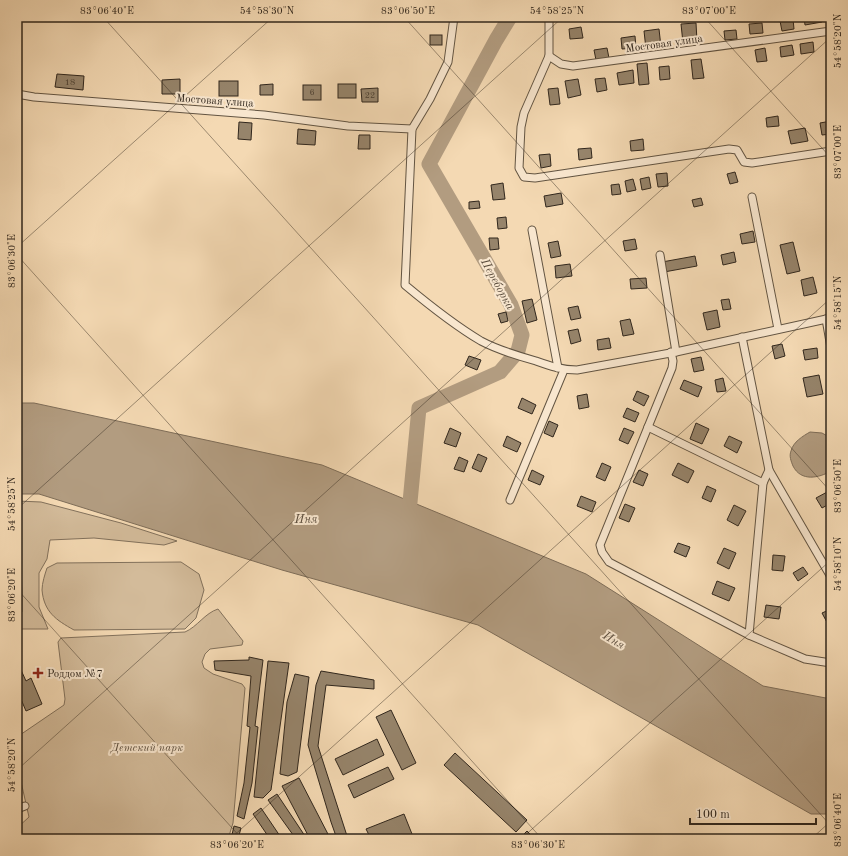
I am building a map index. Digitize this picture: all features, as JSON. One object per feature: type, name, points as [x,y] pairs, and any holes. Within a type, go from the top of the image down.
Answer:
[{"type":"street","points":[[454,17],[448,62],[430,99],[412,128],[405,285],[456,325],[482,341],[520,357],[561,369],[577,370],[674,352],[828,318],[831,348]]},
{"type":"street","points":[[549,17],[549,56],[524,113],[521,127],[519,168],[524,177],[535,178],[729,149],[737,150],[744,162],[752,163],[831,151]]},
{"type":"street","name":"Мостовая улица","points":[[549,56],[561,64],[573,66],[831,31]]},
{"type":"street","name":"Мостовая улица","points":[[17,94],[34,97],[264,115],[348,126],[412,128]]},
{"type":"street","points":[[752,197],[778,329]]},
{"type":"street","points":[[510,500],[561,369],[532,230]]},
{"type":"street","points":[[660,255],[674,352],[672,368],[600,545],[602,552],[609,562],[749,635],[805,659],[831,663]]},
{"type":"street","points":[[742,337],[769,470],[831,576]]},
{"type":"street","points":[[648,427],[763,482]]},
{"type":"street","points":[[749,635],[763,482],[769,470]]},
{"type":"street","points":[[17,809],[25,806]]},
{"type":"green space","points":[[17,501],[41,502],[121,523],[177,541],[164,545],[94,538],[50,540],[47,559],[39,573],[39,607],[48,629],[17,629],[17,609],[22,612],[22,604],[20,545],[17,545]]},
{"type":"green space","points":[[181,562],[199,574],[204,590],[196,618],[185,629],[74,630],[56,619],[48,610],[43,598],[42,587],[47,568],[57,563]]},
{"type":"green space","name":"Детский парк","points":[[218,609],[243,641],[242,645],[210,649],[205,654],[202,662],[204,668],[213,674],[242,684],[245,688],[233,823],[228,839],[17,839],[17,828],[29,817],[17,764],[17,737],[64,705],[65,699],[58,642],[61,638],[185,632],[213,611]]},
{"type":"water","name":"Иня","points":[[17,403],[34,403],[322,465],[586,574],[763,686],[831,699],[831,814],[811,814],[478,625],[282,570],[39,494],[17,494]]},
{"type":"water","points":[[810,432],[822,433],[831,438],[831,471],[816,477],[801,475],[796,471],[790,458],[792,448],[796,442]]},
{"type":"building","points":[[804,17],[822,17],[822,22],[805,25]]},
{"type":"building","points":[[793,19],[794,29],[782,31],[780,21]]},
{"type":"building","points":[[696,23],[697,41],[683,43],[681,24]]},
{"type":"building","points":[[762,23],[763,33],[750,34],[749,24]]},
{"type":"building","points":[[581,27],[583,38],[570,39],[569,29]]},
{"type":"building","points":[[659,29],[661,47],[646,49],[644,31]]},
{"type":"building","points":[[736,30],[737,39],[725,40],[724,31]]},
{"type":"building","points":[[430,35],[442,35],[442,45],[430,45]]},
{"type":"building","points":[[635,36],[636,48],[622,49],[621,38]]},
{"type":"building","points":[[813,42],[814,52],[801,54],[800,44]]},
{"type":"building","points":[[792,45],[794,55],[781,57],[780,47]]},
{"type":"building","points":[[607,48],[609,58],[596,60],[594,50]]},
{"type":"building","points":[[765,48],[767,61],[757,62],[755,50]]},
{"type":"building","points":[[701,59],[704,78],[693,79],[691,60]]},
{"type":"building","points":[[647,63],[649,84],[639,85],[637,64]]},
{"type":"building","points":[[669,66],[670,79],[660,80],[659,67]]},
{"type":"building","points":[[633,70],[634,83],[619,85],[617,73]]},
{"type":"building","points":[[57,74],[84,76],[83,90],[55,87]]},
{"type":"building","points":[[605,78],[607,90],[597,92],[595,79]]},
{"type":"building","points":[[180,79],[180,94],[162,94],[162,80]]},
{"type":"building","points":[[578,79],[581,95],[568,98],[565,81]]},
{"type":"building","points":[[219,81],[238,81],[238,96],[219,96]]},
{"type":"building","points":[[273,84],[273,95],[260,95],[260,85]]},
{"type":"building","points":[[338,84],[356,84],[356,98],[338,98]]},
{"type":"building","points":[[303,85],[321,85],[321,100],[303,100]]},
{"type":"building","points":[[378,88],[378,102],[362,102],[361,89]]},
{"type":"building","points":[[558,88],[560,104],[550,105],[548,89]]},
{"type":"building","points":[[778,116],[779,126],[767,127],[766,118]]},
{"type":"building","points":[[831,121],[831,134],[822,135],[820,123]]},
{"type":"building","points":[[239,122],[252,123],[251,140],[238,139]]},
{"type":"building","points":[[805,128],[808,141],[791,144],[788,131]]},
{"type":"building","points":[[298,129],[316,131],[315,145],[297,144]]},
{"type":"building","points":[[359,135],[370,135],[370,149],[358,149]]},
{"type":"building","points":[[643,139],[644,150],[631,151],[630,141]]},
{"type":"building","points":[[591,148],[592,158],[579,160],[578,149]]},
{"type":"building","points":[[550,154],[551,166],[541,168],[539,155]]},
{"type":"building","points":[[735,172],[738,182],[730,184],[727,174]]},
{"type":"building","points":[[667,173],[668,186],[658,187],[656,174]]},
{"type":"building","points":[[649,177],[651,188],[642,190],[640,179]]},
{"type":"building","points":[[633,179],[636,190],[627,192],[625,181]]},
{"type":"building","points":[[503,183],[505,199],[493,200],[491,185]]},
{"type":"building","points":[[619,184],[621,194],[612,195],[611,185]]},
{"type":"building","points":[[561,193],[563,204],[546,207],[544,196]]},
{"type":"building","points":[[701,198],[703,205],[694,207],[692,200]]},
{"type":"building","points":[[479,201],[480,208],[469,209],[469,202]]},
{"type":"building","points":[[506,217],[507,228],[498,229],[497,218]]},
{"type":"building","points":[[753,231],[755,242],[742,244],[740,234]]},
{"type":"building","points":[[489,238],[498,238],[499,249],[490,250]]},
{"type":"building","points":[[635,239],[637,249],[625,251],[623,241]]},
{"type":"building","points":[[558,241],[561,256],[551,258],[548,243]]},
{"type":"building","points":[[793,242],[800,271],[787,274],[780,245]]},
{"type":"building","points":[[734,252],[736,262],[723,265],[721,255]]},
{"type":"building","points":[[695,256],[697,266],[664,272],[662,262]]},
{"type":"building","points":[[570,264],[572,276],[556,278],[555,266]]},
{"type":"building","points":[[813,277],[817,293],[804,296],[801,280]]},
{"type":"building","points":[[646,278],[647,288],[631,289],[630,279]]},
{"type":"building","points":[[532,299],[537,320],[527,323],[522,301]]},
{"type":"building","points":[[729,299],[731,309],[723,310],[721,300]]},
{"type":"building","points":[[578,306],[581,318],[571,320],[568,308]]},
{"type":"building","points":[[717,310],[720,327],[707,330],[703,313]]},
{"type":"building","points":[[506,312],[508,321],[501,323],[498,314]]},
{"type":"building","points":[[630,319],[634,334],[623,336],[620,321]]},
{"type":"building","points":[[578,329],[581,341],[571,344],[568,331]]},
{"type":"building","points":[[609,338],[611,348],[598,350],[597,340]]},
{"type":"building","points":[[782,344],[785,356],[775,359],[772,346]]},
{"type":"building","points":[[817,348],[818,358],[805,360],[803,350]]},
{"type":"building","points":[[469,356],[481,360],[477,370],[465,365]]},
{"type":"building","points":[[701,357],[704,370],[694,372],[691,359]]},
{"type":"building","points":[[819,375],[823,394],[807,397],[803,378]]},
{"type":"building","points":[[723,378],[726,391],[717,392],[715,380]]},
{"type":"building","points":[[684,380],[702,387],[698,397],[680,389]]},
{"type":"building","points":[[637,391],[649,396],[644,406],[633,400]]},
{"type":"building","points":[[587,394],[589,407],[579,409],[577,396]]},
{"type":"building","points":[[522,398],[536,405],[532,414],[518,408]]},
{"type":"building","points":[[627,408],[639,413],[635,422],[623,417]]},
{"type":"building","points":[[549,421],[558,425],[553,437],[544,433]]},
{"type":"building","points":[[696,423],[709,429],[702,444],[690,439]]},
{"type":"building","points":[[450,428],[461,433],[456,447],[444,443]]},
{"type":"building","points":[[624,428],[634,432],[628,444],[619,440]]},
{"type":"building","points":[[507,436],[521,443],[517,452],[503,446]]},
{"type":"building","points":[[729,436],[742,442],[737,453],[724,446]]},
{"type":"building","points":[[478,454],[487,458],[481,472],[472,468]]},
{"type":"building","points":[[459,457],[468,461],[464,472],[454,469]]},
{"type":"building","points":[[602,463],[611,467],[605,481],[596,477]]},
{"type":"building","points":[[678,463],[694,471],[688,483],[672,475]]},
{"type":"building","points":[[532,470],[544,476],[540,485],[528,480]]},
{"type":"building","points":[[639,470],[648,474],[643,486],[633,482]]},
{"type":"building","points":[[707,486],[716,490],[711,502],[702,498]]},
{"type":"building","points":[[829,491],[831,495],[831,503],[822,508],[816,498]]},
{"type":"building","points":[[581,496],[596,502],[592,512],[577,506]]},
{"type":"building","points":[[625,504],[635,508],[629,522],[619,518]]},
{"type":"building","points":[[734,505],[746,511],[738,526],[727,520]]},
{"type":"building","points":[[678,543],[690,547],[686,557],[674,552]]},
{"type":"building","points":[[724,548],[736,553],[729,569],[717,563]]},
{"type":"building","points":[[773,555],[785,556],[783,571],[772,570]]},
{"type":"building","points":[[803,567],[808,574],[798,581],[793,573]]},
{"type":"building","points":[[717,581],[735,588],[729,601],[712,594]]},
{"type":"building","points":[[766,605],[781,607],[779,619],[764,617]]},
{"type":"building","points":[[831,609],[831,627],[830,628],[822,613]]},
{"type":"building","points":[[249,657],[263,660],[255,726],[258,727],[252,783],[244,819],[237,816],[244,783],[250,727],[247,726],[251,676],[215,670],[214,661],[249,660]]},
{"type":"building","points":[[268,661],[289,663],[271,790],[263,798],[254,797]]},
{"type":"building","points":[[21,670],[26,681],[31,678],[42,704],[26,711],[17,690],[17,672]]},
{"type":"building","points":[[321,671],[374,680],[374,689],[326,685],[318,746],[348,839],[337,839],[308,745],[316,685]]},
{"type":"building","points":[[295,674],[309,677],[297,772],[288,776],[280,774],[287,702]]},
{"type":"building","points":[[391,710],[416,763],[402,770],[376,717]]},
{"type":"building","points":[[377,739],[384,755],[343,775],[335,759]]},
{"type":"building","points":[[455,753],[527,820],[516,832],[444,765]]},
{"type":"building","points":[[388,767],[394,779],[354,798],[348,785]]},
{"type":"building","points":[[299,778],[330,838],[310,839],[282,786]]},
{"type":"building","points":[[277,794],[307,839],[296,839],[268,800]]},
{"type":"building","points":[[261,808],[282,839],[270,839],[253,814]]},
{"type":"building","points":[[404,814],[414,839],[371,839],[366,829]]},
{"type":"building","points":[[234,826],[241,828],[238,839],[231,839]]},
{"type":"building","points":[[527,831],[535,839],[519,839]]},
{"type":"waterway","name":"Переборка","points":[[408,523],[419,408],[500,372],[518,351],[522,335],[511,305],[429,164],[510,17]]},
{"type":"place","name":"Роддом №7","points":[[38,673]]}]
